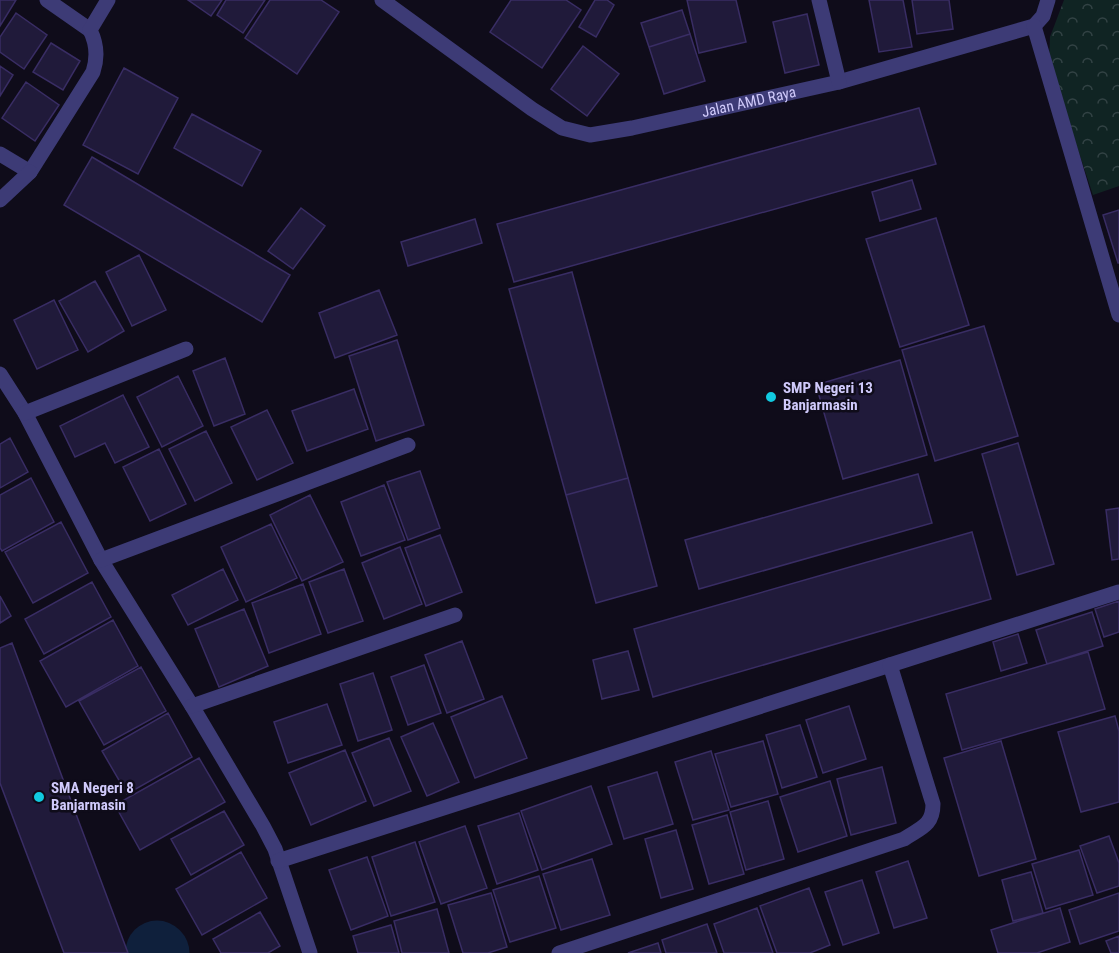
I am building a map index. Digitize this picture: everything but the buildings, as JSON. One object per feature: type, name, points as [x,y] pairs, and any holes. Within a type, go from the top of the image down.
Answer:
[{"type":"street","points":[[0,200],[30,172],[93,72],[97,60],[94,38],[90,30],[47,0]]},
{"type":"street","points":[[90,30],[108,0]]},
{"type":"street","name":"Jalan AMD Raya","points":[[382,0],[532,110],[562,128],[590,135],[632,128],[839,81],[1034,26]]},
{"type":"street","points":[[819,0],[839,81]]},
{"type":"street","points":[[1048,0],[1043,16],[1034,26],[1119,315]]},
{"type":"street","points":[[0,154],[30,172]]},
{"type":"street","points":[[25,413],[186,349]]},
{"type":"street","points":[[0,374],[25,413],[101,560],[254,809],[274,849],[310,953]]},
{"type":"street","points":[[101,560],[408,445]]},
{"type":"street","points":[[278,861],[1119,592]]},
{"type":"street","points":[[192,706],[455,615]]},
{"type":"street","points":[[558,953],[904,839],[930,821],[933,816],[933,804],[890,665]]},
{"type":"green space","points":[[1064,0],[1119,0],[1119,186],[1093,195],[1049,62],[1050,37]]},
{"type":"place","name":"SMP Negeri 13 Banjarmasin","points":[[771,397]]},
{"type":"place","name":"SMA Negeri 8 Banjarmasin","points":[[39,797]]}]
